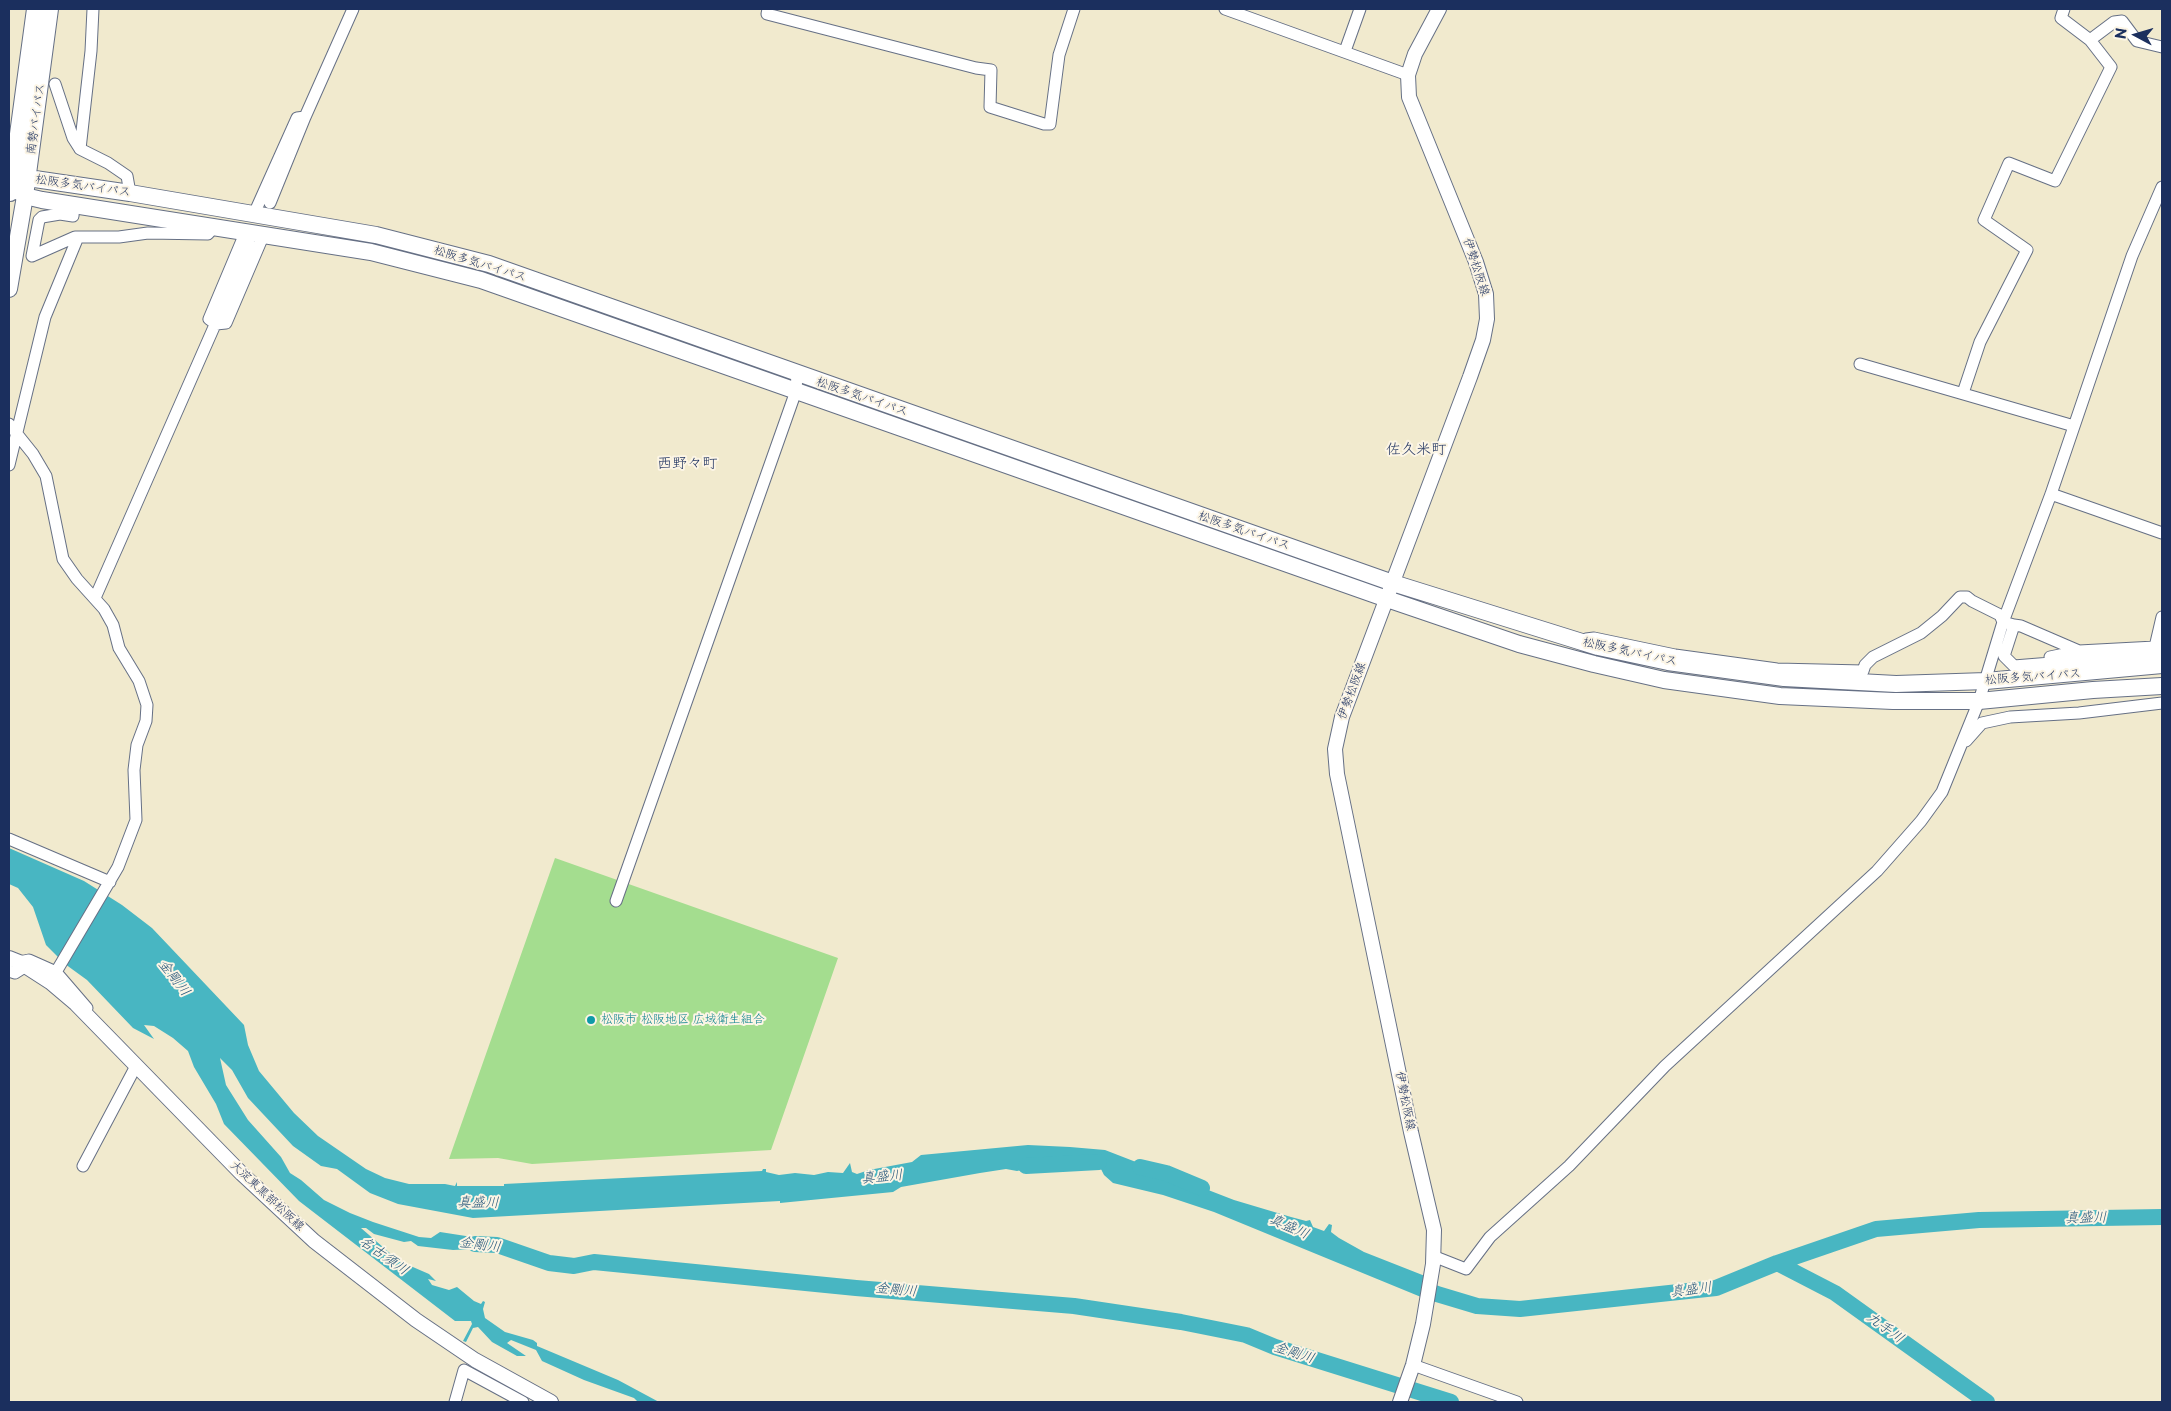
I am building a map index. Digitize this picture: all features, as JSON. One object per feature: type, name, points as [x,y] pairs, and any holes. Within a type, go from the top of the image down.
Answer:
[{"type":"highway","name":"南勢バイパス","points":[[9,190],[35,9]]},
{"type":"highway","name":"南勢バイパス","points":[[9,289],[26,196],[50,9]]},
{"type":"highway","name":"松阪多気バイパス","points":[[9,190],[28,178],[254,214],[271,210],[489,264],[1393,583],[1578,641],[1668,662],[1784,678],[1896,684],[1986,681],[2162,666]]},
{"type":"highway","name":"松阪多気バイパス","points":[[9,190],[26,196],[215,226],[248,238],[264,234],[371,252],[481,280],[1519,644],[1664,680],[1780,696],[1893,701],[1979,701],[2093,690],[2162,686]]},
{"type":"main road","name":"伊勢松阪線","points":[[1400,1402],[1413,1365],[1426,1304],[1433,1260],[1434,1230],[1335,759],[1339,727],[1483,340],[1487,311],[1486,294],[1476,262],[1409,98],[1408,75],[1415,54],[1439,9]]},
{"type":"main road","name":"大淀東黒部松阪線","points":[[16,964],[57,988],[94,1023],[242,1174],[314,1241],[416,1320],[475,1360],[551,1402]]},
{"type":"street","points":[[80,149],[91,51],[93,9]]},
{"type":"street","points":[[271,210],[308,132],[305,117],[353,9]]},
{"type":"street","points":[[768,9],[767,14],[967,66],[991,70],[990,107],[1044,124],[1050,124],[1059,55],[1074,9]]},
{"type":"street","points":[[1225,9],[1408,75]]},
{"type":"street","points":[[1345,51],[1360,9]]},
{"type":"street","points":[[1962,393],[1980,342],[2027,250],[1984,220],[2009,162],[2055,181],[2111,67],[2090,40],[2061,18],[2064,9]]},
{"type":"street","points":[[2090,40],[2114,22],[2122,21],[2137,41],[2162,47]]},
{"type":"street","points":[[55,84],[73,138],[80,149],[108,163],[127,176],[130,193]]},
{"type":"street","points":[[254,214],[296,118],[305,117]]},
{"type":"street","points":[[1433,1260],[1466,1270],[1490,1237],[1569,1166],[1665,1066],[1877,871],[1921,821],[1942,792],[1961,749],[2008,624],[2132,256],[2162,187]]},
{"type":"street","points":[[74,204],[73,216],[60,214],[42,217],[39,220],[32,256],[78,237],[119,238],[148,233],[208,234],[215,226]]},
{"type":"street","points":[[248,238],[209,319],[216,324],[226,323],[264,234]]},
{"type":"street","points":[[9,466],[45,317],[78,237]]},
{"type":"street","points":[[98,601],[216,324]]},
{"type":"street","points":[[1860,364],[2074,426]]},
{"type":"street","points":[[616,901],[744,548],[796,391],[797,374]]},
{"type":"street","points":[[9,424],[46,476],[63,559],[77,579],[98,601],[113,625],[119,648],[139,681],[145,698],[147,712],[136,751],[134,770],[136,820],[109,885],[57,970]]},
{"type":"street","points":[[2051,494],[2162,533]]},
{"type":"street","points":[[1578,641],[1594,638],[1675,655],[1777,668],[1863,671],[1865,665],[1873,657],[1921,633],[1942,616],[1960,597],[1967,597],[2000,615],[2008,624],[2021,626],[2079,650]]},
{"type":"street","points":[[2160,650],[2162,617]]},
{"type":"street","points":[[2008,624],[2004,656],[2014,666],[2160,650]]},
{"type":"street","points":[[2008,660],[2062,656],[2079,650],[2160,650]]},
{"type":"street","points":[[1961,749],[1982,724],[1992,721],[2010,717],[2079,713],[2162,703]]},
{"type":"street","points":[[9,839],[109,885]]},
{"type":"street","points":[[16,964],[29,960],[57,970],[89,1010],[94,1023]]},
{"type":"street","points":[[83,1166],[136,1066]]},
{"type":"street","points":[[1413,1365],[1517,1402]]},
{"type":"street","points":[[455,1402],[464,1370],[523,1402]]},
{"type":"green space","points":[[555,858],[838,958],[771,1150],[532,1164],[498,1158],[449,1159]]},
{"type":"water","name":"名古須川","points":[[9,848],[84,881],[122,905],[152,928],[244,1025],[248,1045],[259,1071],[294,1113],[318,1136],[366,1169],[385,1178],[409,1184],[445,1184],[455,1186],[457,1182],[457,1186],[504,1186],[504,1184],[762,1171],[763,1169],[766,1169],[766,1172],[779,1175],[795,1173],[814,1175],[828,1172],[843,1173],[850,1163],[852,1172],[857,1174],[912,1162],[921,1155],[1028,1145],[1105,1150],[1234,1200],[1306,1221],[1310,1220],[1313,1227],[1324,1231],[1329,1224],[1332,1225],[1331,1232],[1364,1252],[1425,1276],[1421,1297],[1214,1212],[1163,1195],[1113,1183],[1104,1175],[1099,1165],[1067,1160],[1017,1171],[1006,1169],[901,1187],[893,1192],[780,1203],[780,1201],[473,1218],[398,1204],[370,1193],[337,1169],[321,1166],[293,1146],[248,1098],[232,1070],[220,1058],[226,1085],[248,1120],[281,1157],[290,1173],[324,1200],[373,1222],[419,1237],[431,1238],[440,1232],[498,1241],[496,1248],[453,1250],[418,1246],[411,1241],[404,1242],[374,1234],[366,1228],[361,1228],[399,1261],[429,1274],[436,1281],[428,1279],[432,1285],[449,1290],[457,1287],[474,1301],[481,1304],[483,1301],[485,1302],[483,1309],[485,1318],[505,1332],[533,1340],[537,1343],[537,1346],[618,1380],[659,1402],[638,1402],[634,1398],[584,1380],[542,1361],[536,1350],[511,1340],[507,1343],[526,1356],[517,1356],[492,1342],[478,1327],[473,1328],[466,1342],[463,1341],[472,1324],[471,1321],[455,1321],[299,1201],[224,1124],[216,1104],[194,1067],[188,1051],[173,1038],[154,1026],[144,1025],[154,1039],[133,1028],[87,980],[65,964],[46,945],[33,907],[18,888],[9,884]]},
{"type":"waterway","name":"真盛川","points":[[1026,1166],[1099,1162]]},
{"type":"waterway","name":"真盛川","points":[[1140,1167],[1166,1173],[1202,1188]]},
{"type":"waterway","name":"真盛川","points":[[1415,1285],[1477,1306],[1520,1309],[1716,1288],[1777,1263],[1876,1229],[1979,1220],[2162,1217]]},
{"type":"waterway","name":"金剛川","points":[[475,1244],[497,1245],[549,1263],[574,1266],[594,1262],[856,1288],[1074,1306],[1181,1322],[1246,1335],[1275,1347],[1451,1402]]},
{"type":"waterway","name":"九手川","points":[[1777,1263],[1835,1293],[1987,1402]]},
{"type":"place","name":"松阪市 松阪地区 広域衛生組合","points":[[591,1020]]},
{"type":"district","name":"佐久米町","points":[[1416,450]]},
{"type":"district","name":"西野々町","points":[[687,464]]}]
